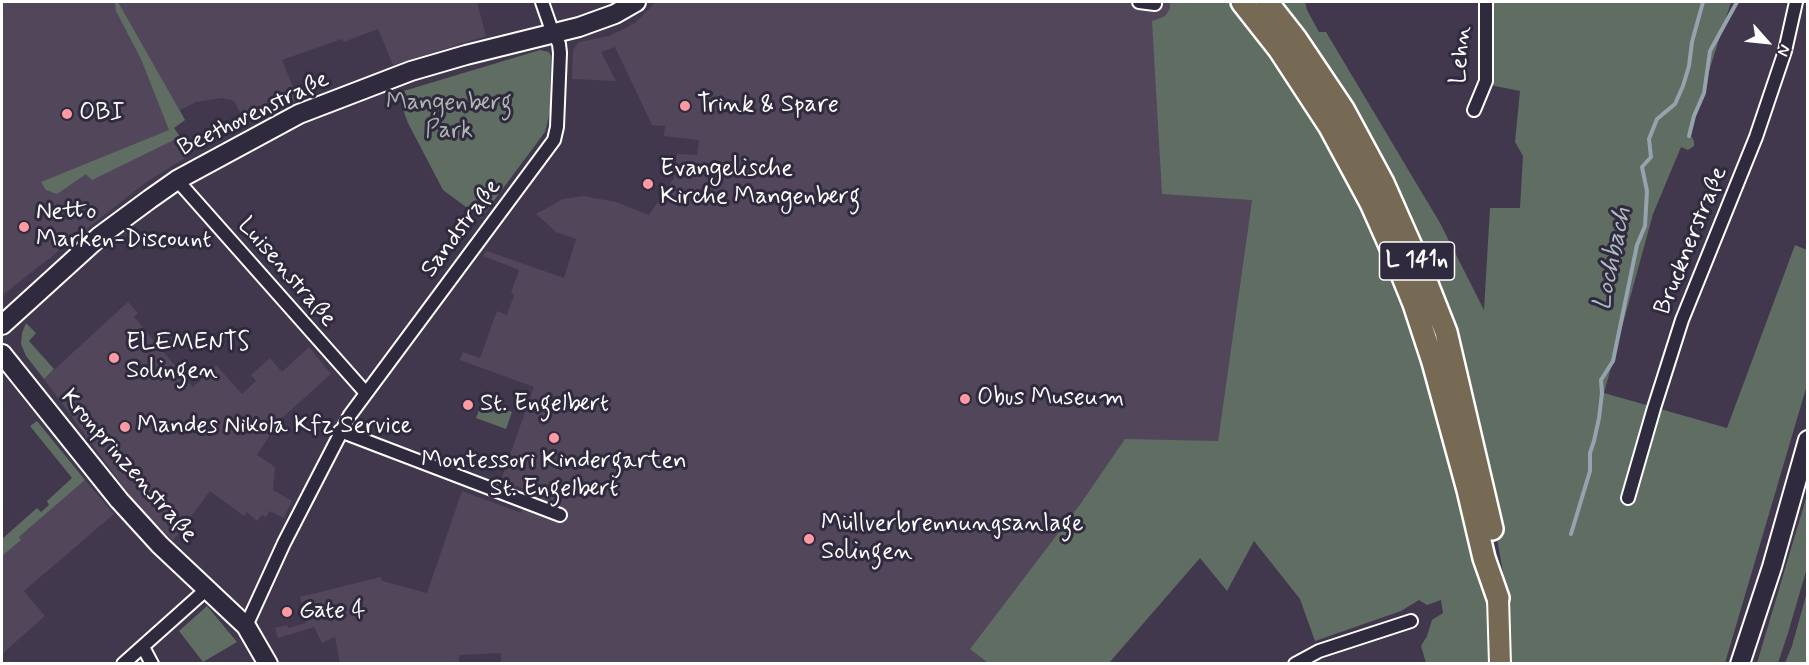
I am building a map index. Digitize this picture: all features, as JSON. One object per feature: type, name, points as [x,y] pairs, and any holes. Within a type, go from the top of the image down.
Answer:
[{"type":"highway","name":"L 141n","points":[[1242,2],[1279,49],[1330,128],[1371,203],[1395,257],[1414,304],[1433,362],[1484,558],[1498,598]]},
{"type":"highway","name":"L 141n","points":[[1267,2],[1296,39],[1343,109],[1383,183],[1446,332],[1483,484],[1496,550],[1498,598]]},
{"type":"main road","name":"Beethovenstraße","points":[[2,325],[100,236],[177,180],[299,114],[411,71],[466,55],[556,38],[615,14],[636,2]]},
{"type":"main road","name":"Kronprinzenstraße","points":[[2,354],[119,500],[160,545],[246,626],[268,663]]},
{"type":"main road","points":[[1740,663],[1772,567],[1808,440]]},
{"type":"main road","name":"L 141n","points":[[1498,598],[1500,663]]},
{"type":"street","name":"Sandstraße","points":[[246,626],[284,543],[340,431],[365,393],[554,140],[560,53],[542,2]]},
{"type":"street","points":[[1139,2],[1155,4]]},
{"type":"street","name":"Lehn","points":[[1474,110],[1486,81],[1486,2]]},
{"type":"street","name":"Brucknerstraße","points":[[1628,498],[1682,320],[1756,137],[1785,51],[1796,2]]},
{"type":"street","name":"Luisenstraße","points":[[177,180],[365,393]]},
{"type":"street","points":[[340,431],[560,515]]},
{"type":"street","points":[[123,663],[208,588]]},
{"type":"street","points":[[1295,663],[1319,651],[1411,621]]},
{"type":"street","points":[[143,647],[152,663]]},
{"type":"shaded area","points":[[2,2],[477,2],[486,36],[393,65],[378,29],[344,42],[342,39],[282,60],[298,99],[246,123],[234,101],[222,98],[196,102],[180,110],[185,120],[174,128],[193,153],[145,183],[4,294],[2,289]]},
{"type":"shaded area","points":[[656,2],[1170,2],[1170,8],[1165,16],[1152,21],[1252,200],[1218,442],[1125,440],[1081,503],[970,649],[988,663],[501,664],[501,653],[459,655],[459,663],[340,664],[335,637],[322,643],[314,627],[278,638],[275,628],[287,625],[288,628],[306,623],[300,597],[381,577],[382,581],[427,593],[462,491],[521,513],[529,491],[501,480],[534,387],[460,360],[463,352],[480,358],[497,311],[507,315],[514,295],[511,293],[519,270],[483,256],[487,251],[564,278],[576,239],[556,232],[536,214],[563,199],[583,196],[616,202],[649,215],[674,178],[677,154],[697,155],[699,140],[664,136],[665,126],[652,125],[615,47],[601,52],[616,81],[572,79],[573,50],[579,42],[609,36],[622,30],[635,23]]},
{"type":"shaded area","points":[[128,302],[138,313],[134,317],[193,387],[216,365],[242,394],[256,381],[251,375],[270,358],[282,372],[309,347],[331,374],[281,419],[272,429],[257,455],[275,467],[273,490],[292,501],[284,518],[269,511],[266,517],[262,515],[257,521],[247,512],[244,516],[210,491],[173,541],[133,500],[44,379]]},
{"type":"shaded area","points":[[85,480],[114,514],[24,591],[45,616],[2,654],[2,556],[20,540],[19,537]]},
{"type":"green space","points":[[115,2],[118,2],[185,120],[174,128],[180,137],[92,180],[86,174],[57,194],[46,190],[41,182],[169,130],[141,59],[116,11]]},
{"type":"green space","points":[[1170,2],[1230,2],[1263,46],[1340,160],[1400,294],[1454,457],[1487,601],[1492,663],[1426,663],[1421,646],[1432,620],[1443,613],[1441,600],[1427,605],[1419,600],[1401,611],[1315,641],[1300,599],[1254,541],[1227,591],[1200,558],[1109,663],[988,663],[970,649],[1081,503],[1125,439],[1218,441],[1252,200],[1162,194],[1152,21],[1165,16],[1170,8]]},
{"type":"green space","points":[[1279,2],[1305,2],[1319,32],[1326,32],[1440,223],[1484,310],[1490,208],[1520,208],[1523,156],[1515,142],[1520,91],[1490,85],[1490,2],[1731,2],[1695,115],[1691,136],[1694,146],[1688,150],[1681,147],[1653,214],[1604,393],[1727,428],[1795,245],[1807,250],[1807,385],[1725,663],[1509,663],[1504,578],[1469,380],[1438,289]]},
{"type":"green space","name":"Mangenberg Park","points":[[540,50],[549,52],[551,56],[550,112],[545,132],[481,218],[443,190],[408,123],[397,93]]},
{"type":"green space","points":[[26,323],[36,333],[29,341],[54,369],[44,379],[26,356],[21,344]]},
{"type":"green space","points":[[486,392],[500,398],[497,406],[512,412],[506,429],[476,418]]},
{"type":"green space","points":[[37,421],[85,480],[19,537],[21,540],[2,556],[2,539],[37,508],[41,512],[49,505],[47,501],[72,478],[30,426]]},
{"type":"green space","points":[[1807,495],[1807,568],[1788,633],[1778,663],[1757,663]]},
{"type":"green space","points":[[1807,592],[1807,663],[1785,663],[1792,646]]},
{"type":"green space","points":[[207,606],[237,642],[203,662],[179,631]]},
{"type":"waterway","name":"Lochbach","points":[[1571,534],[1590,471],[1590,453],[1599,418],[1601,380],[1613,361],[1637,245],[1645,226],[1647,191],[1642,167],[1651,157],[1649,139],[1657,119],[1675,104],[1683,86],[1703,2]]},
{"type":"waterway","points":[[1689,136],[1694,116],[1704,93],[1710,51],[1737,2]]},
{"type":"place","name":"Trink & Spare","points":[[685,106]]},
{"type":"place","name":"OBI","points":[[67,114]]},
{"type":"place","name":"Evangelische Kirche Mangenberg","points":[[648,184]]},
{"type":"place","name":"Netto Marken-Discount","points":[[24,227]]},
{"type":"place","name":"ELEMENTS Solingen","points":[[114,358]]},
{"type":"place","name":"Obus Museum","points":[[965,399]]},
{"type":"place","name":"St. Engelbert","points":[[468,405]]},
{"type":"place","name":"Mandes Nikola Kfz Service","points":[[125,427]]},
{"type":"place","name":"Montessori Kindergarten St. Engelbert","points":[[554,438]]},
{"type":"place","name":"Müllverbrennungsanlage Solingen","points":[[809,539]]},
{"type":"place","name":"Gate 4","points":[[287,612]]}]
